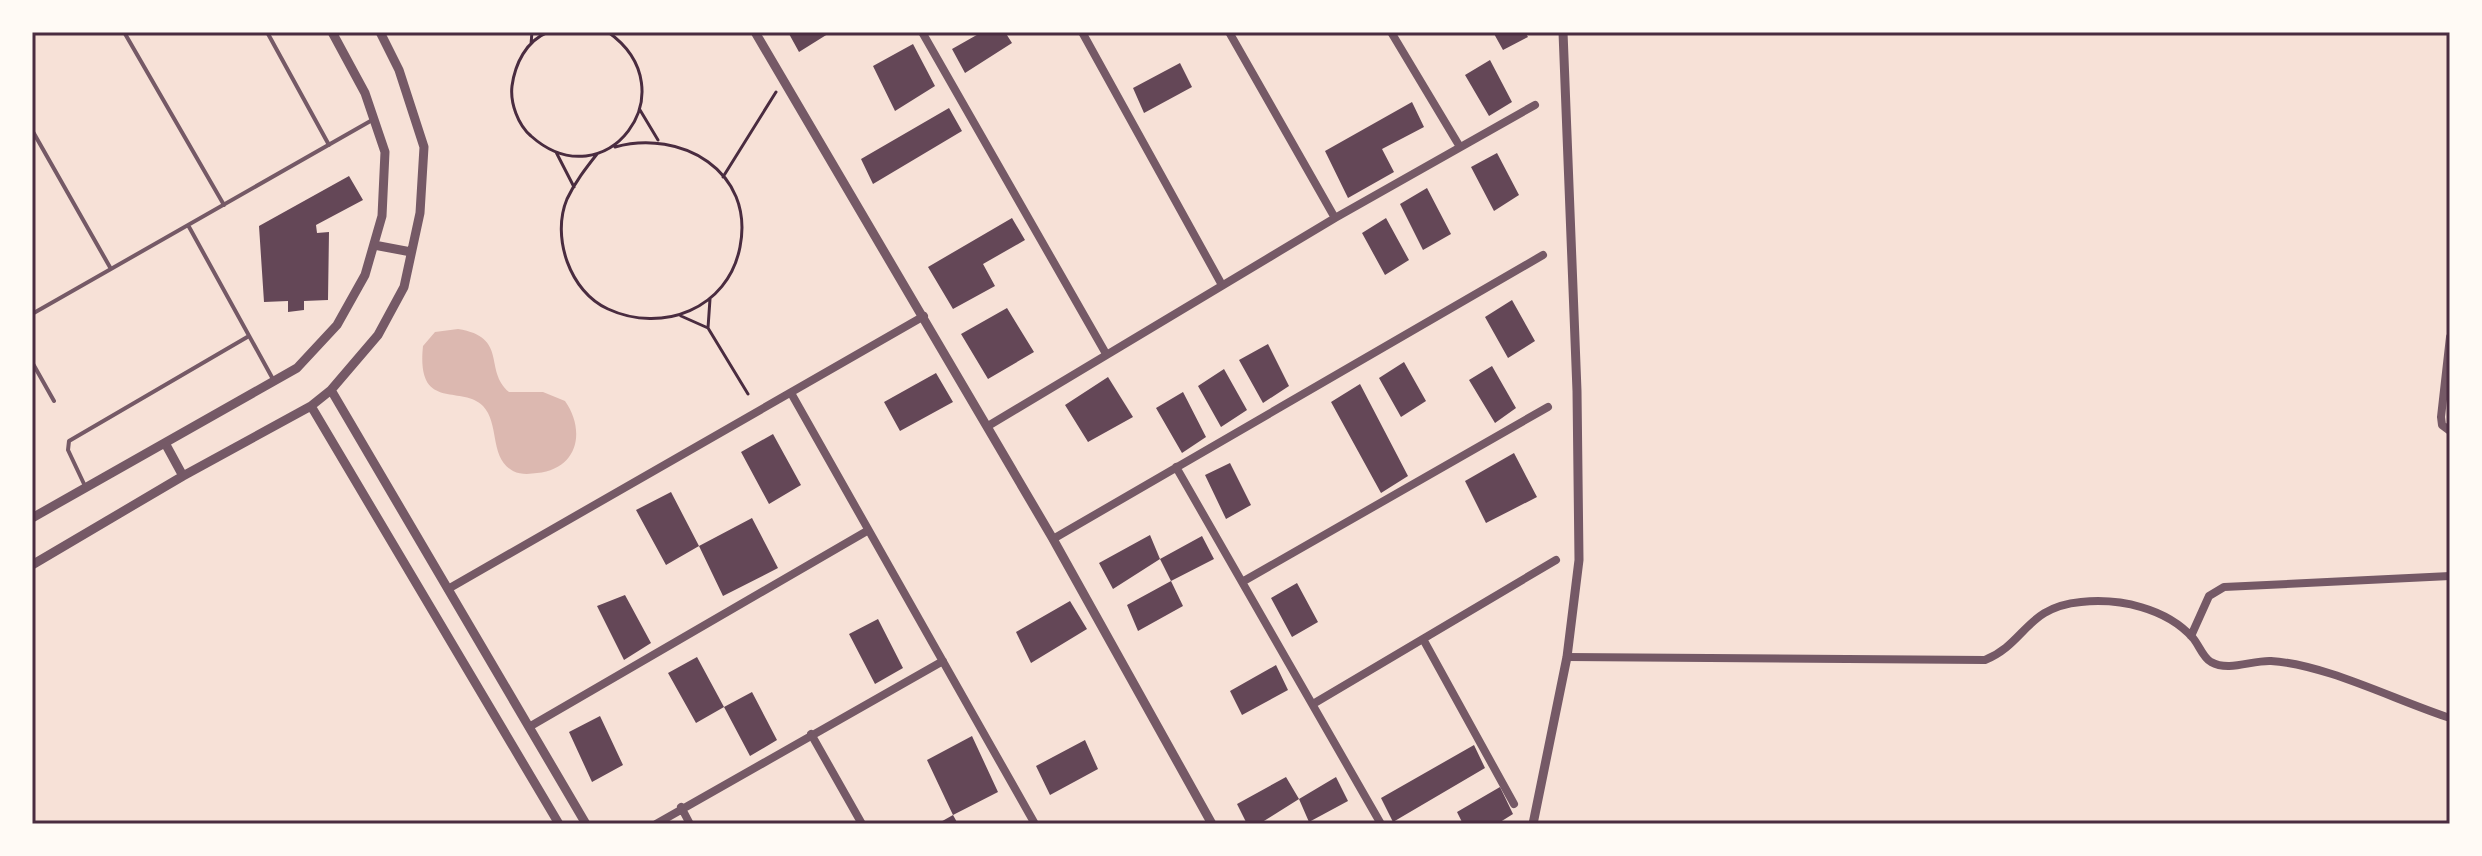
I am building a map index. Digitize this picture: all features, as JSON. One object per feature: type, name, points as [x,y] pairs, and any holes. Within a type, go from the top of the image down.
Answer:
[{"type":"street","points":[[32,518],[297,368],[337,325],[365,275],[374,245],[382,216],[385,152],[375,118],[332,32]]},
{"type":"street","points":[[32,565],[183,476],[311,406],[331,390],[378,335],[404,287],[420,213],[424,147],[399,70],[380,32]]},
{"type":"street","points":[[755,32],[988,426],[1212,824]]},
{"type":"street","points":[[922,32],[1105,352]]},
{"type":"street","points":[[1082,32],[1222,285]]},
{"type":"street","points":[[1229,32],[1335,218]]},
{"type":"street","points":[[1392,32],[1460,147]]},
{"type":"street","points":[[1533,824],[1567,657],[1579,560],[1577,375],[1563,32]]},
{"type":"street","points":[[988,426],[1105,352],[1535,105]]},
{"type":"street","points":[[374,245],[411,252]]},
{"type":"street","points":[[1053,539],[1543,255]]},
{"type":"street","points":[[448,589],[924,316]]},
{"type":"street","points":[[2450,337],[2441,417],[2442,425],[2449,431],[2450,441]]},
{"type":"street","points":[[331,390],[586,824]]},
{"type":"street","points":[[791,393],[1035,824]]},
{"type":"street","points":[[311,406],[559,824]]},
{"type":"street","points":[[1242,582],[1548,407]]},
{"type":"street","points":[[165,443],[183,476]]},
{"type":"street","points":[[1176,467],[1381,824]]},
{"type":"street","points":[[529,727],[867,531]]},
{"type":"street","points":[[1313,704],[1556,560]]},
{"type":"street","points":[[2191,636],[2209,596],[2224,587],[2450,576]]},
{"type":"street","points":[[1567,657],[1985,660],[2001,654],[2026,625],[2046,611],[2080,602],[2149,608],[2191,636],[2209,662],[2223,665],[2268,661],[2299,665],[2450,718]]},
{"type":"street","points":[[1423,639],[1514,804]]},
{"type":"street","points":[[656,824],[681,807],[943,661]]},
{"type":"street","points":[[811,734],[862,824]]},
{"type":"street","points":[[681,807],[690,824]]},
{"type":"lane","points":[[124,32],[224,205]]},
{"type":"lane","points":[[267,32],[329,145]]},
{"type":"lane","points":[[32,314],[375,118]]},
{"type":"lane","points":[[32,130],[111,269]]},
{"type":"lane","points":[[188,225],[274,381]]},
{"type":"lane","points":[[86,488],[68,450],[69,441],[249,336]]},
{"type":"lane","points":[[32,362],[54,401]]},
{"type":"path","points":[[531,45],[532,32]]},
{"type":"path","points":[[548,32],[531,45],[515,69],[512,91],[516,114],[527,133],[556,152],[585,156],[658,140],[689,148],[714,165],[732,189],[741,217],[740,247],[731,274],[710,299],[681,316],[659,321],[630,319],[603,307],[581,288],[567,262],[561,232],[566,202],[597,154]]},
{"type":"path","points":[[608,32],[624,43],[636,60],[643,80],[640,110],[615,147]]},
{"type":"path","points":[[723,177],[767,101]]},
{"type":"path","points":[[640,110],[658,140]]},
{"type":"path","points":[[556,152],[574,187]]},
{"type":"path","points":[[708,328],[710,299]]},
{"type":"path","points":[[681,316],[708,328],[748,394]]},
{"type":"shaded area","points":[[458,329],[484,339],[490,347],[501,383],[509,392],[543,392],[565,401],[572,413],[576,436],[574,447],[562,464],[537,473],[513,471],[501,458],[488,413],[483,406],[474,400],[442,393],[426,381],[423,346],[435,332]]},
{"type":"building","points":[[788,32],[831,32],[799,52]]},
{"type":"building","points":[[982,32],[1005,32],[1012,43],[965,73],[952,49]]},
{"type":"building","points":[[1493,32],[1525,32],[1528,37],[1503,50]]},
{"type":"building","points":[[913,44],[935,86],[895,111],[873,66]]},
{"type":"building","points":[[1490,60],[1512,102],[1489,116],[1465,75]]},
{"type":"building","points":[[1180,63],[1192,87],[1144,113],[1133,88]]},
{"type":"building","points":[[1412,102],[1424,127],[1382,149],[1394,172],[1348,198],[1325,151]]},
{"type":"building","points":[[949,108],[962,131],[873,184],[861,159]]},
{"type":"building","points":[[1497,153],[1519,195],[1494,211],[1471,167]]},
{"type":"building","points":[[349,176],[363,200],[316,225],[317,233],[329,232],[328,300],[304,301],[304,310],[288,312],[288,301],[264,302],[259,226]]},
{"type":"building","points":[[1427,188],[1451,234],[1423,250],[1400,204]]},
{"type":"building","points":[[1012,218],[1025,240],[983,264],[995,286],[953,309],[928,267]]},
{"type":"building","points":[[1386,218],[1409,260],[1385,275],[1362,233]]},
{"type":"building","points":[[1512,300],[1535,341],[1508,358],[1485,317]]},
{"type":"building","points":[[1007,308],[1034,352],[988,379],[961,334]]},
{"type":"building","points":[[1268,344],[1289,386],[1263,403],[1239,360]]},
{"type":"building","points":[[1404,362],[1426,401],[1401,417],[1379,378]]},
{"type":"building","points":[[1492,366],[1516,408],[1495,423],[1469,380]]},
{"type":"building","points":[[1224,369],[1247,410],[1221,427],[1198,386]]},
{"type":"building","points":[[936,373],[953,402],[900,431],[884,402]]},
{"type":"building","points":[[1108,377],[1133,417],[1088,442],[1065,405]]},
{"type":"building","points":[[1360,384],[1408,476],[1381,493],[1331,402]]},
{"type":"building","points":[[1183,392],[1206,437],[1182,453],[1156,408]]},
{"type":"building","points":[[773,434],[801,485],[769,504],[741,452]]},
{"type":"building","points":[[1514,453],[1537,497],[1486,523],[1465,481]]},
{"type":"building","points":[[1230,463],[1251,505],[1226,519],[1205,475]]},
{"type":"building","points":[[671,492],[699,546],[666,565],[636,510]]},
{"type":"building","points":[[752,518],[778,568],[723,596],[699,546]]},
{"type":"building","points":[[1150,535],[1160,559],[1113,589],[1099,563]]},
{"type":"building","points":[[1202,536],[1214,559],[1171,581],[1160,559]]},
{"type":"building","points":[[1171,581],[1183,606],[1138,631],[1127,605]]},
{"type":"building","points":[[1297,583],[1318,622],[1292,637],[1271,598]]},
{"type":"building","points":[[625,595],[651,643],[624,660],[597,606]]},
{"type":"building","points":[[1070,601],[1087,629],[1031,663],[1016,632]]},
{"type":"building","points":[[878,619],[903,668],[875,684],[849,634]]},
{"type":"building","points":[[697,657],[724,707],[696,723],[668,673]]},
{"type":"building","points":[[1276,665],[1288,690],[1242,715],[1230,691]]},
{"type":"building","points":[[752,692],[777,740],[750,756],[724,707]]},
{"type":"building","points":[[600,716],[623,765],[592,782],[569,732]]},
{"type":"building","points":[[972,736],[998,792],[953,815],[927,760]]},
{"type":"building","points":[[1085,740],[1098,769],[1050,795],[1036,766]]},
{"type":"building","points":[[1474,745],[1485,768],[1393,822],[1381,798]]},
{"type":"building","points":[[1286,777],[1299,799],[1259,824],[1247,824],[1237,804]]},
{"type":"building","points":[[1336,777],[1348,801],[1309,822],[1299,799]]},
{"type":"building","points":[[1500,787],[1513,814],[1497,824],[1463,824],[1457,812]]},
{"type":"building","points":[[953,815],[958,824],[937,824]]}]
